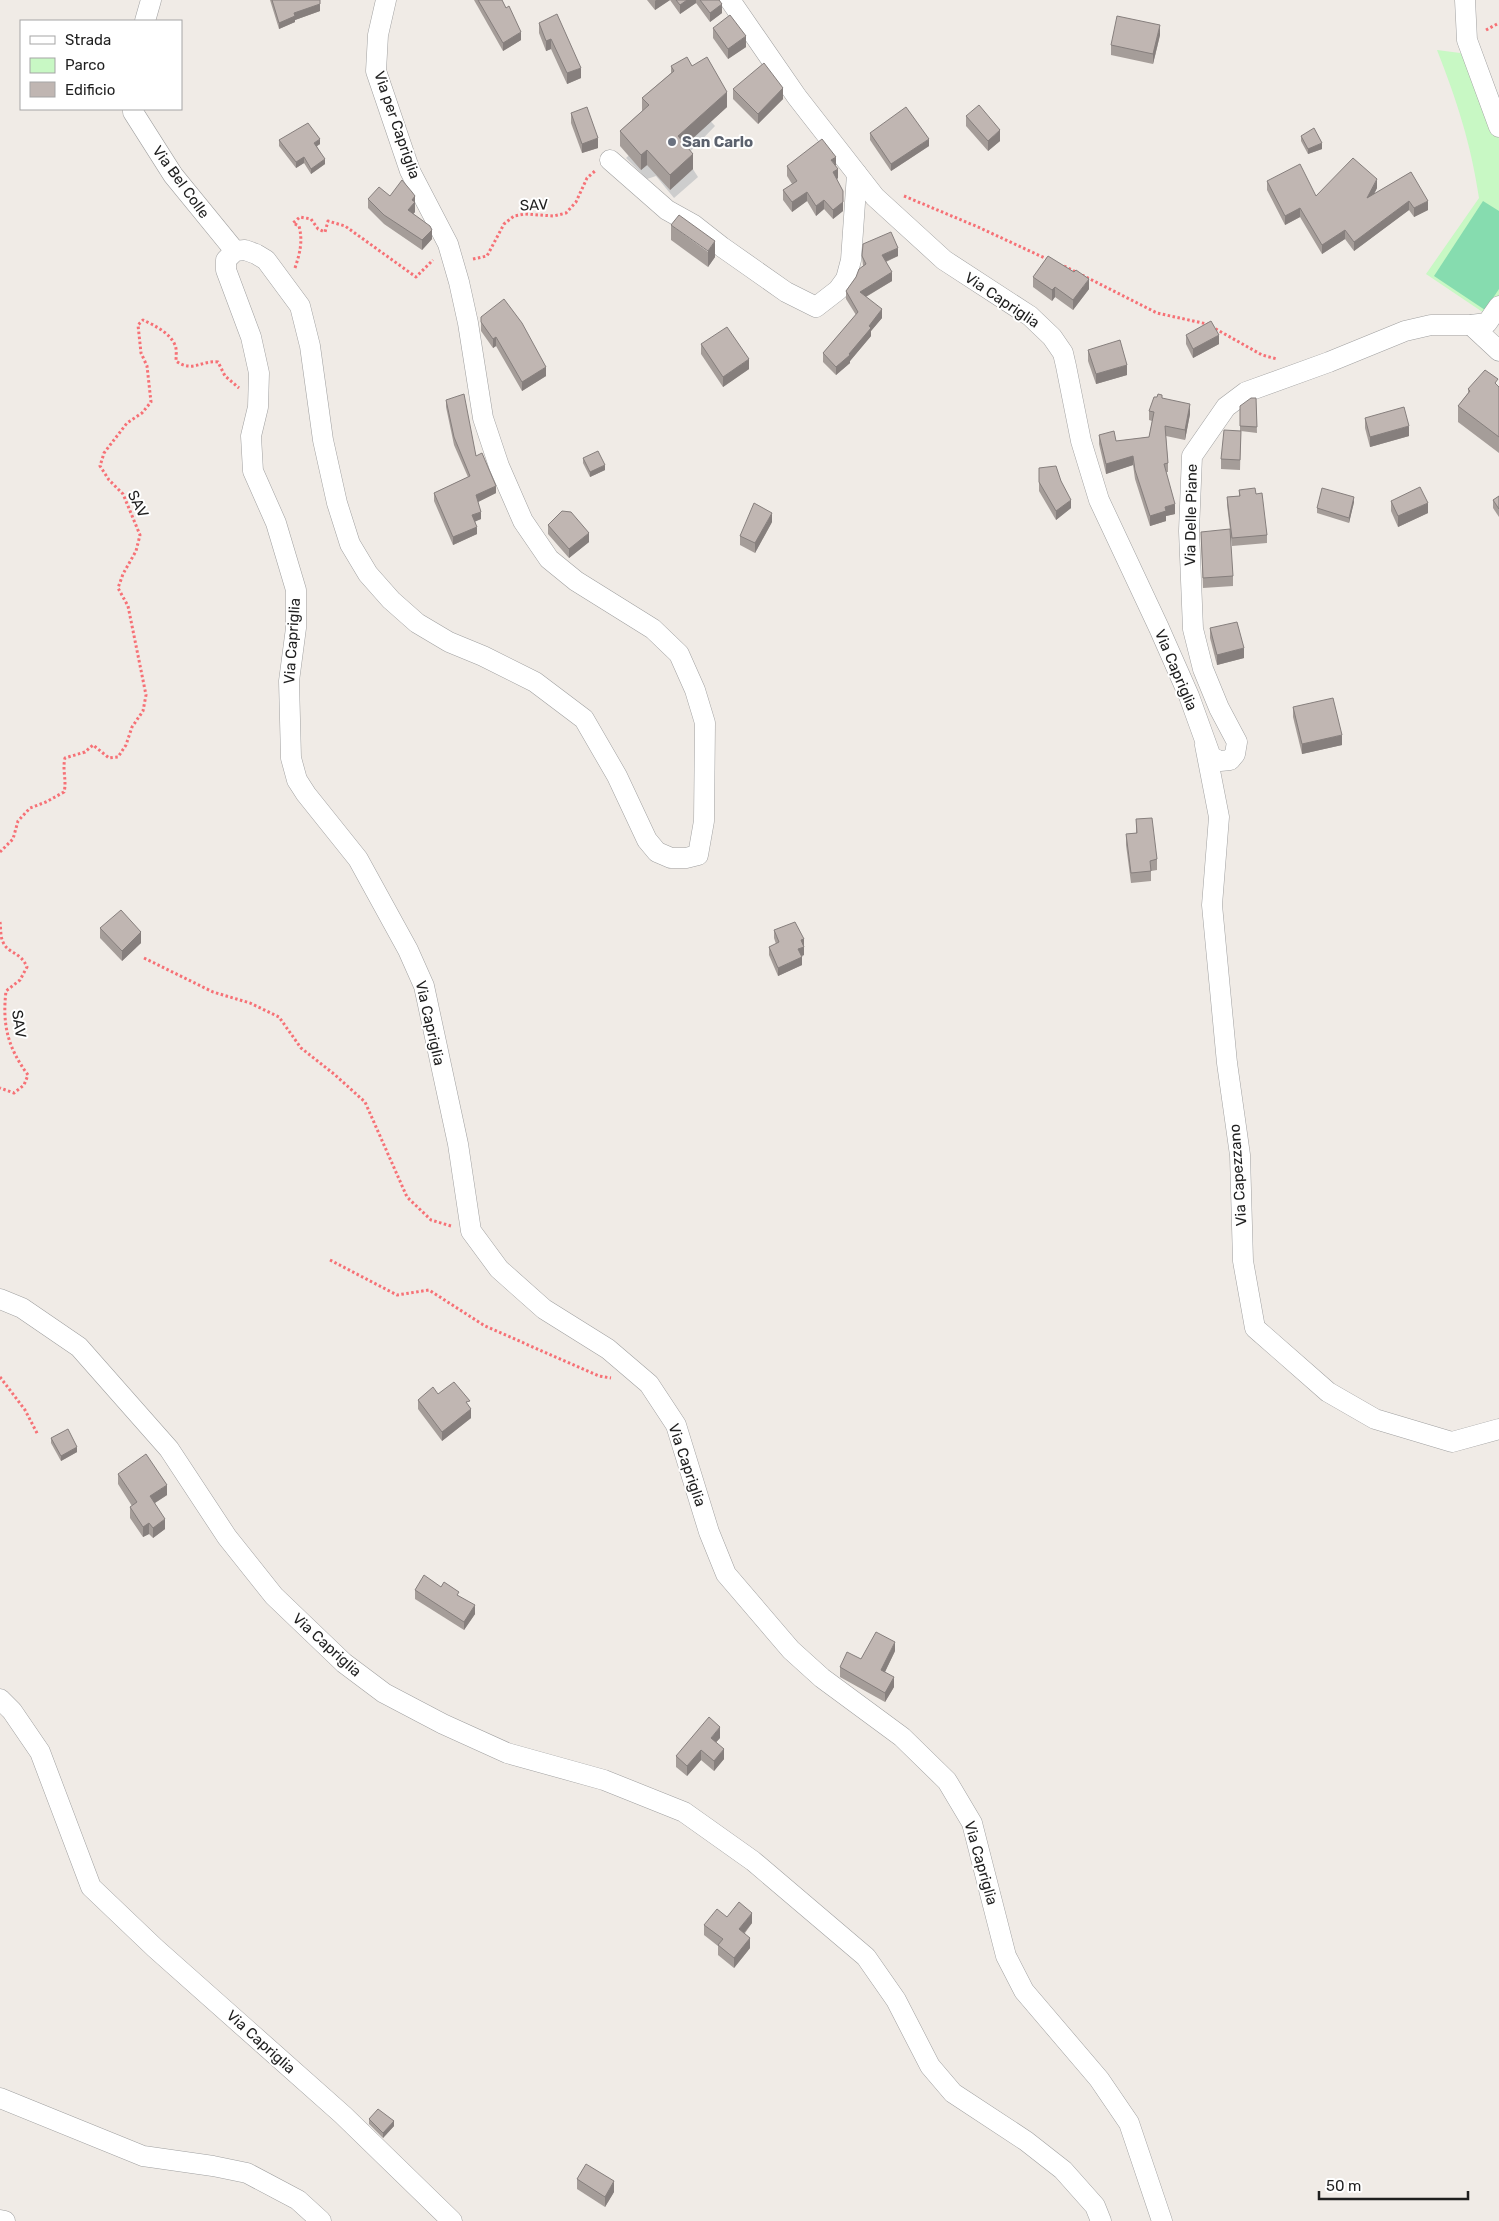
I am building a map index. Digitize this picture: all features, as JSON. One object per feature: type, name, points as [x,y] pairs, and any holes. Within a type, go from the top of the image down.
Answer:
[{"type":"street","points":[[145,20],[151,0]]},
{"type":"street","name":"Via per Capriglia","points":[[386,0],[378,35],[376,71],[410,171],[444,253]]},
{"type":"street","name":"Via Capriglia","points":[[730,0],[798,97],[862,180],[920,239],[944,260],[1030,316],[1052,336],[1058,345],[1066,366],[1081,441],[1099,500],[1189,696],[1205,743]]},
{"type":"street","points":[[1465,0],[1466,40],[1499,127]]},
{"type":"street","name":"Via Bel Colle","points":[[133,110],[173,175],[235,251]]},
{"type":"street","points":[[610,160],[667,210],[694,225],[786,292],[816,307],[838,290],[846,279],[862,180]]},
{"type":"street","points":[[235,251],[246,250],[266,260],[300,306],[310,346],[322,440],[337,503],[350,544],[368,574],[391,600],[417,623],[449,642],[483,656],[535,682],[584,718],[617,776],[647,840],[657,852],[671,858],[686,858],[698,854],[704,805],[704,724],[695,690],[679,654],[653,629],[576,581],[549,560],[523,521],[499,466],[483,418],[468,323],[459,282],[444,253]]},
{"type":"street","name":"Via Capriglia","points":[[235,251],[226,260],[226,270],[251,336],[259,373],[258,407],[251,436],[253,471],[276,523],[296,590],[296,628],[289,681],[291,758],[297,780],[306,794],[358,859],[408,950],[424,986],[458,1144],[471,1231],[500,1269],[544,1309],[608,1349],[649,1384],[676,1426],[710,1532],[726,1574],[791,1650],[822,1678],[902,1737],[947,1781],[972,1823],[1006,1956],[1024,1991],[1099,2079],[1128,2123],[1162,2221]]},
{"type":"street","points":[[1470,325],[1487,323],[1499,306]]},
{"type":"street","name":"Via Delle Piane","points":[[1205,743],[1211,757],[1220,761],[1230,760],[1235,754],[1236,742],[1203,669],[1193,629],[1189,531],[1192,456],[1226,407],[1246,392],[1405,331],[1431,325],[1470,325]]},
{"type":"street","points":[[1470,325],[1499,351]]},
{"type":"street","name":"Via Capezzano","points":[[1205,743],[1219,817],[1212,904],[1227,1063],[1240,1155],[1243,1261],[1255,1328],[1328,1392],[1375,1419],[1452,1442],[1499,1429]]},
{"type":"street","name":"Via Capriglia","points":[[0,1299],[22,1308],[79,1347],[169,1449],[227,1538],[274,1596],[344,1663],[384,1693],[443,1724],[507,1754],[604,1780],[684,1812],[753,1861],[866,1957],[896,2000],[930,2066],[953,2093],[1026,2141],[1063,2170],[1094,2206],[1101,2221]]},
{"type":"street","name":"Via Capriglia","points":[[0,1699],[12,1711],[40,1752],[91,1888],[155,1948],[343,2115],[452,2221]]},
{"type":"street","points":[[0,2098],[144,2156],[247,2173],[298,2200],[321,2221]]},
{"type":"street","points":[[0,2220],[5,2221]]},
{"type":"path","name":"SAV","points":[[469,256],[474,259],[487,256],[504,224],[514,216],[525,214],[554,216],[566,213],[576,202],[587,178],[598,167],[610,160]]},
{"type":"path","points":[[862,180],[978,226],[1092,280],[1157,314],[1206,324],[1262,355],[1310,369]]},
{"type":"path","points":[[282,281],[292,276],[300,252],[302,237],[300,226],[293,223],[300,217],[311,219],[318,228],[325,232],[328,221],[345,226],[416,277],[435,257],[444,253]]},
{"type":"path","name":"SAV","points":[[0,852],[13,839],[18,821],[30,808],[64,792],[66,784],[63,768],[64,758],[85,752],[93,745],[109,758],[118,757],[126,745],[132,727],[143,711],[146,695],[142,670],[128,606],[118,588],[123,574],[136,551],[140,535],[123,494],[109,480],[100,466],[104,453],[127,424],[142,413],[151,402],[147,366],[141,353],[138,325],[143,320],[167,334],[175,345],[176,361],[183,366],[197,367],[208,361],[218,362],[225,376],[241,390]]},
{"type":"path","name":"SAV","points":[[0,922],[2,941],[8,949],[22,957],[27,967],[20,980],[6,992],[4,1010],[11,1048],[28,1075],[24,1085],[14,1093],[0,1088]]},
{"type":"path","points":[[144,958],[213,992],[250,1003],[278,1016],[301,1048],[365,1102],[407,1197],[431,1220],[471,1231]]},
{"type":"path","points":[[330,1260],[397,1295],[429,1290],[485,1326],[599,1376],[616,1378]]},
{"type":"path","points":[[0,1377],[25,1410],[38,1435]]},
{"type":"shaded area","name":"San Carlo","points":[[702,112],[715,126],[685,157],[698,177],[674,198],[656,176],[647,179],[626,158],[674,114]]},
{"type":"green space","points":[[1437,50],[1468,54],[1499,139],[1499,297],[1487,315],[1426,274],[1479,198],[1472,159],[1462,123]]},
{"type":"green space","points":[[1483,201],[1499,211],[1499,289],[1485,310],[1434,276]]},
{"type":"building","points":[[272,0],[320,0],[320,4],[294,13],[295,16],[279,23]]},
{"type":"building","points":[[478,0],[502,0],[506,8],[509,6],[521,32],[503,43]]},
{"type":"building","points":[[676,0],[687,0],[680,5]]},
{"type":"building","points":[[700,0],[719,0],[722,4],[710,13]]},
{"type":"building","points":[[557,14],[581,68],[567,73],[551,39],[546,41],[539,23]]},
{"type":"building","points":[[730,15],[746,36],[728,49],[713,28]]},
{"type":"building","points":[[1117,16],[1160,25],[1153,54],[1111,45]]},
{"type":"building","points":[[687,57],[692,66],[707,57],[727,92],[678,136],[693,154],[670,175],[647,150],[641,155],[620,131],[649,105],[642,98],[674,71],[671,66]]},
{"type":"building","points":[[764,63],[783,88],[758,114],[733,89]]},
{"type":"building","points":[[979,105],[1000,130],[988,141],[966,116]]},
{"type":"building","points":[[587,107],[598,138],[582,144],[571,113]]},
{"type":"building","points":[[906,107],[929,139],[891,164],[870,133]]},
{"type":"building","points":[[308,123],[320,139],[314,143],[325,159],[311,169],[304,157],[296,162],[279,140]]},
{"type":"building","points":[[1314,128],[1322,143],[1308,149],[1301,136]]},
{"type":"building","points":[[822,139],[836,157],[831,160],[838,169],[833,172],[843,191],[843,202],[833,210],[824,200],[816,206],[807,192],[792,202],[783,190],[797,181],[787,166]]},
{"type":"building","points":[[1353,158],[1377,179],[1367,198],[1411,172],[1428,201],[1414,208],[1409,201],[1354,242],[1345,230],[1322,245],[1300,208],[1285,216],[1267,181],[1300,164],[1316,196]]},
{"type":"building","points":[[402,180],[415,196],[412,200],[415,202],[408,210],[430,226],[432,230],[422,240],[384,215],[368,199],[379,187],[390,196]]},
{"type":"building","points":[[679,215],[715,241],[708,251],[671,225]]},
{"type":"building","points":[[891,232],[898,248],[882,255],[892,272],[860,292],[882,309],[869,326],[871,328],[850,355],[836,367],[823,353],[858,312],[846,291],[859,269],[866,264],[862,256],[863,244]]},
{"type":"building","points":[[1048,256],[1089,279],[1073,300],[1055,287],[1052,290],[1033,277]]},
{"type":"building","points":[[504,299],[522,323],[546,367],[522,382],[496,337],[493,339],[481,322],[481,317]]},
{"type":"building","points":[[1211,321],[1219,335],[1193,349],[1186,335]]},
{"type":"building","points":[[727,327],[749,359],[723,377],[701,344]]},
{"type":"building","points":[[1120,340],[1127,365],[1096,374],[1088,350]]},
{"type":"building","points":[[1485,370],[1498,379],[1495,383],[1499,387],[1499,437],[1458,406],[1470,391],[1468,389]]},
{"type":"building","points":[[464,394],[476,456],[482,453],[496,486],[476,495],[481,512],[472,515],[477,527],[453,537],[434,493],[470,476],[454,437],[446,400]]},
{"type":"building","points":[[1158,394],[1162,395],[1162,398],[1190,404],[1185,430],[1165,426],[1168,463],[1164,464],[1175,504],[1165,507],[1166,511],[1150,516],[1135,470],[1133,456],[1106,464],[1099,435],[1114,431],[1116,441],[1149,437],[1154,412],[1149,411],[1154,397],[1157,397]]},
{"type":"building","points":[[1251,398],[1256,398],[1257,427],[1240,426],[1240,406]]},
{"type":"building","points":[[1404,407],[1409,426],[1370,437],[1365,418]]},
{"type":"building","points":[[1224,430],[1241,431],[1240,460],[1221,459]]},
{"type":"building","points":[[598,451],[605,465],[590,472],[583,458]]},
{"type":"building","points":[[1056,466],[1071,500],[1056,511],[1039,482],[1039,468]]},
{"type":"building","points":[[1420,487],[1428,503],[1398,516],[1391,501]]},
{"type":"building","points":[[1255,488],[1256,494],[1262,493],[1267,535],[1232,538],[1227,497],[1240,496],[1239,490]]},
{"type":"building","points":[[1322,488],[1354,497],[1349,518],[1317,508]]},
{"type":"building","points":[[1499,496],[1499,509],[1493,500]]},
{"type":"building","points":[[754,503],[772,513],[755,543],[740,536]]},
{"type":"building","points":[[562,511],[571,512],[589,533],[569,549],[548,525]]},
{"type":"building","points":[[1230,529],[1233,576],[1203,578],[1201,532]]},
{"type":"building","points":[[1237,622],[1244,648],[1217,655],[1210,628]]},
{"type":"building","points":[[1333,698],[1342,735],[1302,744],[1293,707]]},
{"type":"building","points":[[1152,818],[1157,859],[1150,861],[1151,871],[1131,873],[1126,834],[1137,833],[1136,819]]},
{"type":"building","points":[[121,910],[141,932],[122,951],[100,928]]},
{"type":"building","points":[[795,922],[804,939],[801,940],[804,947],[798,949],[802,957],[778,968],[769,947],[779,942],[774,930]]},
{"type":"building","points":[[454,1382],[470,1401],[466,1402],[471,1409],[442,1432],[418,1400],[433,1387],[438,1394]]},
{"type":"building","points":[[68,1429],[77,1447],[61,1456],[51,1438]]},
{"type":"building","points":[[146,1454],[167,1485],[150,1496],[165,1519],[153,1528],[149,1523],[143,1527],[130,1507],[137,1502],[118,1474]]},
{"type":"building","points":[[424,1575],[441,1587],[444,1582],[459,1592],[457,1595],[475,1605],[464,1622],[415,1590]]},
{"type":"building","points":[[876,1632],[895,1642],[881,1670],[894,1677],[885,1693],[840,1667],[847,1652],[861,1659]]},
{"type":"building","points":[[709,1717],[720,1727],[711,1738],[724,1749],[714,1761],[701,1750],[687,1766],[676,1756]]},
{"type":"building","points":[[739,1902],[752,1913],[739,1929],[750,1938],[734,1958],[718,1945],[723,1939],[704,1925],[717,1909],[727,1917]]},
{"type":"building","points":[[378,2109],[394,2121],[383,2133],[369,2119]]},
{"type":"building","points":[[586,2164],[614,2181],[605,2197],[577,2179]]},
{"type":"place","name":"San Carlo","points":[[672,142]]}]
